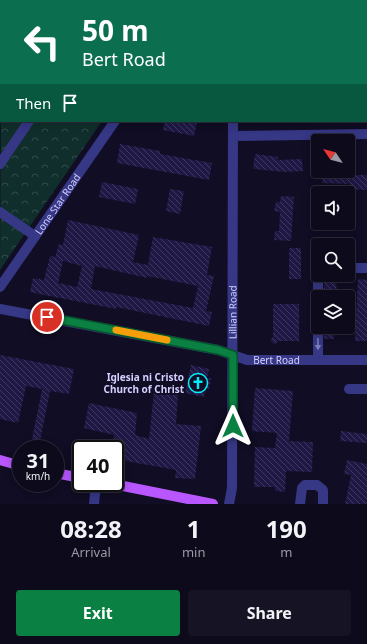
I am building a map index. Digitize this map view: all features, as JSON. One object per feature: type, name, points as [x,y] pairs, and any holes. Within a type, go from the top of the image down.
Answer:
[{"type":"main road","points":[[2,462],[12,464]]},
{"type":"main road","points":[[124,486],[213,504]]},
{"type":"street","points":[[0,164],[28,122]]},
{"type":"street","name":"Lone Star Road","points":[[0,287],[114,122]]},
{"type":"street","name":"Lillian Road","points":[[229,504],[232,488],[233,122]]},
{"type":"street","points":[[233,136],[367,134]]},
{"type":"street","points":[[0,212],[35,236]]},
{"type":"street","points":[[355,268],[367,268]]},
{"type":"street","name":"Bert Road","points":[[0,308],[218,350],[248,360],[367,360]]},
{"type":"street","points":[[318,334],[318,360]]},
{"type":"street","points":[[349,389],[367,389]]},
{"type":"street","points":[[300,504],[302,488],[305,486],[315,485],[323,490],[323,504]]},
{"type":"street","points":[[94,504],[95,492]]},
{"type":"green space","points":[[1,122],[101,122],[0,270]]},
{"type":"building","points":[[165,122],[197,122],[194,136],[163,130]]},
{"type":"building","points":[[120,144],[160,151],[160,154],[212,163],[209,180],[117,163]]},
{"type":"building","points":[[255,154],[278,157],[278,160],[302,159],[303,171],[285,172],[253,169]]},
{"type":"building","points":[[355,175],[367,175],[367,190],[355,189],[355,186],[350,186],[350,184],[322,183],[322,178],[355,178]]},
{"type":"building","points":[[102,182],[138,189],[135,204],[99,197]]},
{"type":"building","points":[[170,189],[184,191],[180,214],[166,211]]},
{"type":"building","points":[[281,196],[294,197],[291,241],[274,240],[275,231],[279,231],[280,212],[274,211],[276,202],[280,202]]},
{"type":"building","points":[[68,220],[139,235],[133,262],[148,265],[153,237],[212,247],[207,275],[214,276],[206,311],[212,312],[209,326],[116,307],[116,309],[30,292],[33,278],[44,280],[50,256],[55,257],[59,244],[63,245]],"holes":[[[63,261],[82,266],[77,287],[58,283]],[[95,266],[147,278],[147,276],[198,286],[193,308],[91,289]]]},
{"type":"building","points":[[289,248],[301,248],[301,279],[289,279]]},
{"type":"building","points":[[358,279],[367,280],[367,341],[355,341]]},
{"type":"building","points":[[324,282],[337,282],[336,290],[324,290]]},
{"type":"building","points":[[273,304],[299,304],[299,341],[278,341],[275,345],[270,340],[273,337]]},
{"type":"building","points":[[324,334],[334,334],[334,339],[324,339]]},
{"type":"building","points":[[0,355],[74,369],[69,394],[50,391],[40,440],[32,440],[42,389],[26,386],[18,423],[0,419]]},
{"type":"building","name":"Iglesia ni Cristo Church of Christ","points":[[191,365],[209,369],[207,378],[211,378],[209,389],[206,388],[204,397],[185,393]]},
{"type":"building","points":[[255,388],[293,391],[289,441],[313,442],[312,472],[286,471],[285,492],[275,491],[275,487],[254,487],[255,447],[275,448],[277,433],[252,431]]},
{"type":"building","points":[[154,392],[178,395],[176,424],[201,426],[195,479],[175,478],[176,470],[124,461],[124,440],[114,440],[114,435],[84,428],[89,403],[137,413],[135,435],[149,439]]},
{"type":"building","points":[[341,431],[367,434],[367,443],[340,441]]},
{"type":"building","points":[[347,460],[367,464],[367,504],[345,504],[351,475],[344,474]]},
{"type":"slow traffic","points":[[116,330],[167,340]]},
{"type":"place","name":"Iglesia ni Cristo Church of Christ","points":[[198,383]]},
{"type":"route","points":[[47,317],[218,350],[233,355],[233,426]]}]
